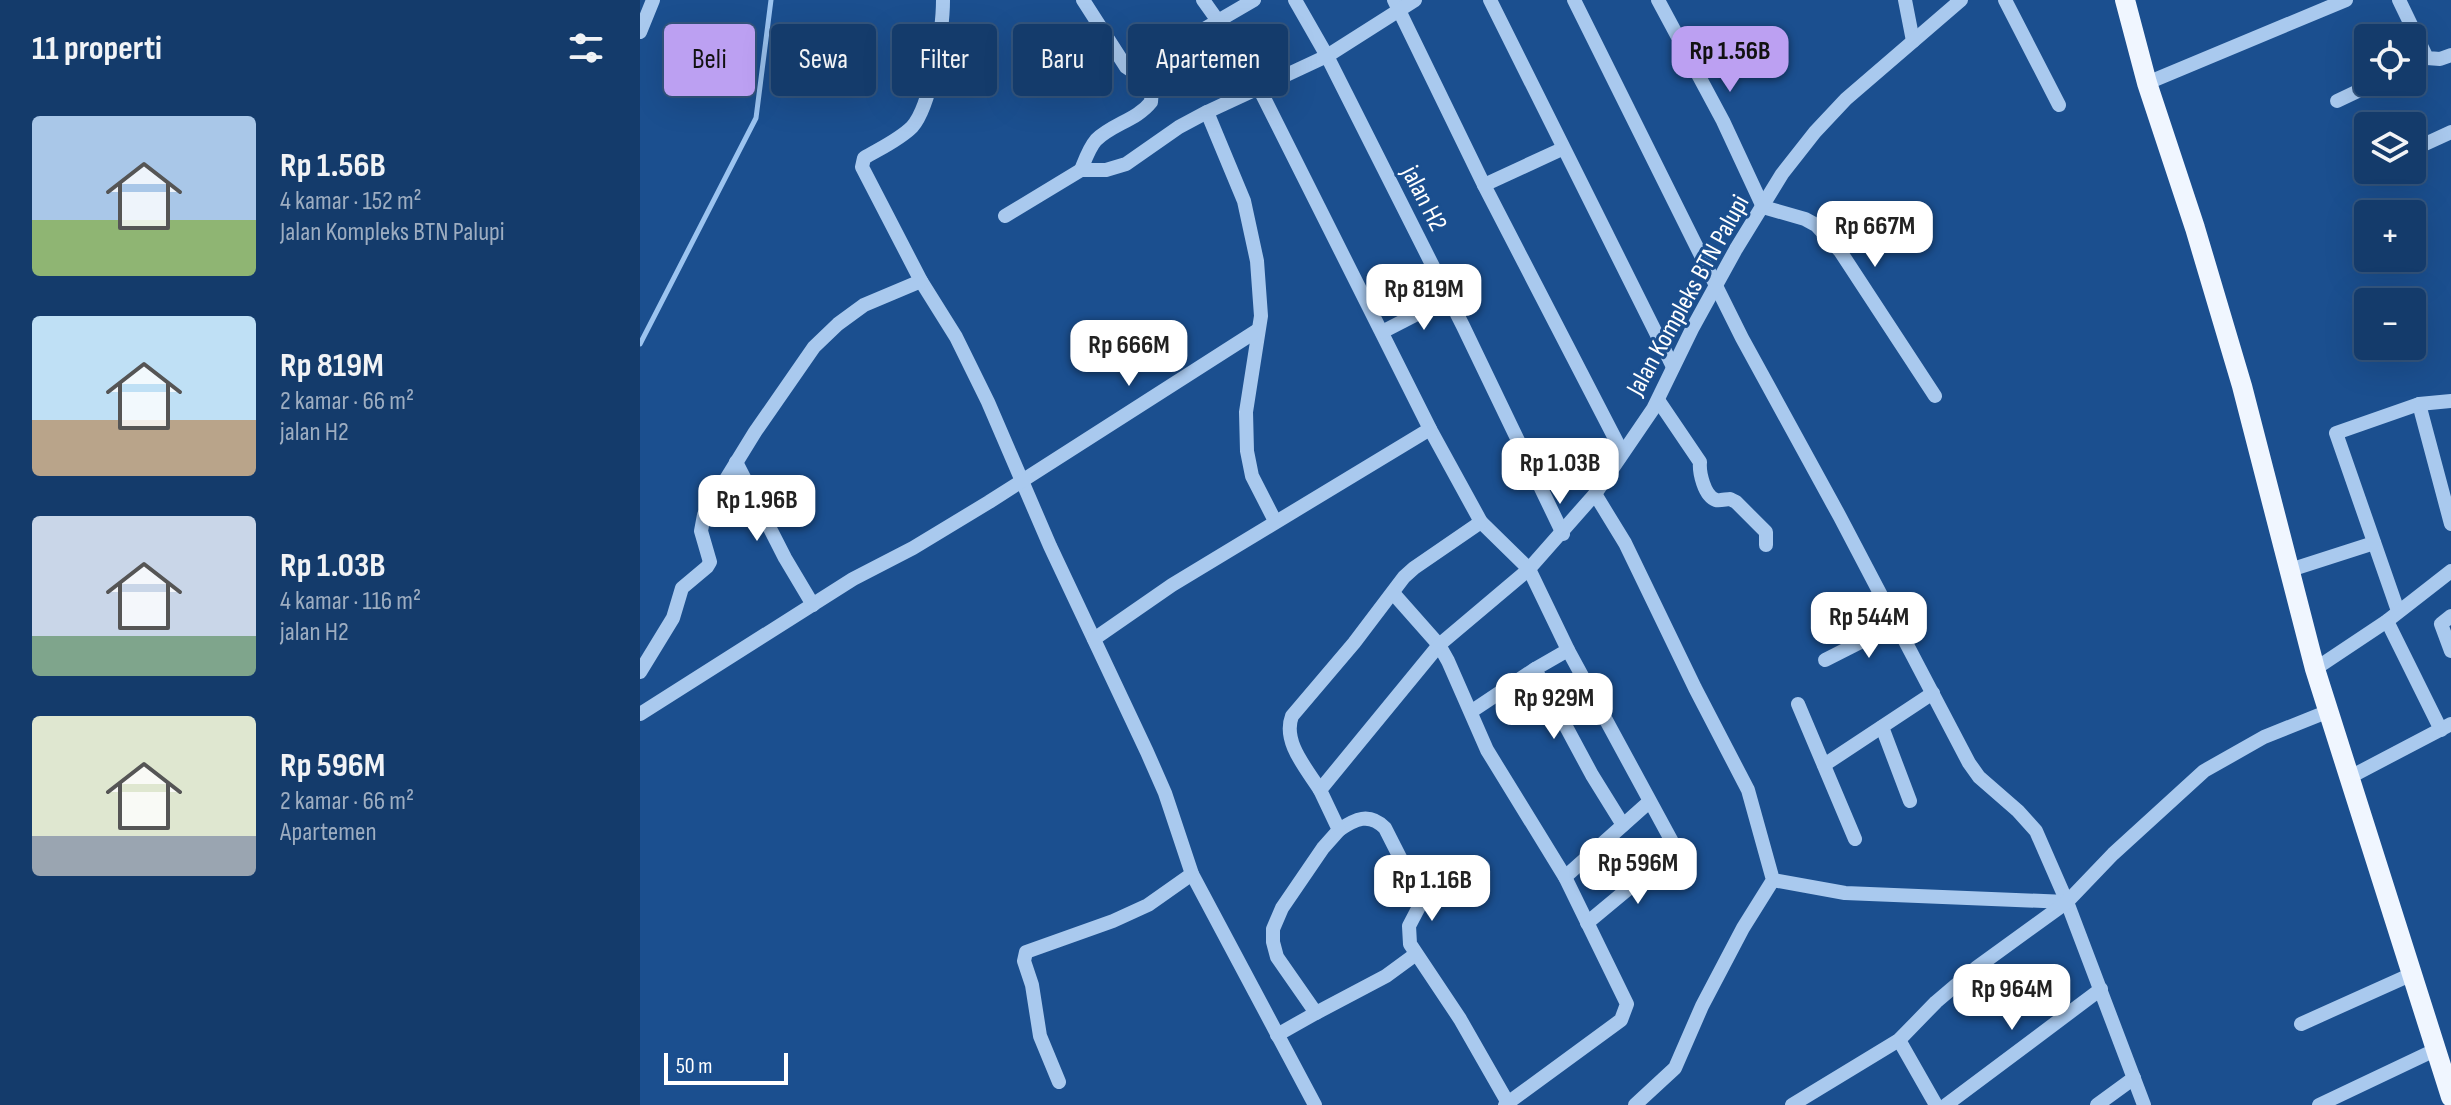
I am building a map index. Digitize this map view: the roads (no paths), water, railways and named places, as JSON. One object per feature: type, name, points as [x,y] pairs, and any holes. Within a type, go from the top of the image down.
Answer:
[{"type":"main road","points":[[2125,0],[2147,83],[2229,343],[2315,669],[2451,1097]]},
{"type":"street","points":[[640,32],[653,0]]},
{"type":"street","points":[[943,0],[940,41],[919,116],[905,133],[861,163],[921,281],[973,371],[1165,793],[1192,874],[1315,1105]]},
{"type":"street","points":[[1083,0],[1128,70]]},
{"type":"street","points":[[1203,0],[1218,21]]},
{"type":"street","points":[[1213,24],[1254,0]]},
{"type":"street","name":"jalan H2","points":[[1295,0],[1327,56],[1563,534]]},
{"type":"street","points":[[1288,76],[1327,56],[1397,5],[1415,0]]},
{"type":"street","points":[[1490,0],[1673,367]]},
{"type":"street","points":[[1574,0],[1715,286],[1979,777],[2036,831],[2067,902],[2144,1105]]},
{"type":"street","points":[[1658,0],[1723,121],[1763,207],[1816,225],[1840,251],[1935,396]]},
{"type":"street","points":[[1905,0],[1913,41]]},
{"type":"street","name":"Jalan Kompleks BTN Palupi","points":[[1320,790],[1439,645],[1529,569],[1563,534],[1595,494],[1658,400],[1715,286],[1782,174],[1815,132],[1846,99],[1961,0]]},
{"type":"street","points":[[2005,0],[2059,105]]},
{"type":"street","points":[[2147,83],[2346,0]]},
{"type":"street","points":[[2399,0],[2427,58],[2440,59],[2451,55]]},
{"type":"street","points":[[1397,5],[1484,185],[1622,452]]},
{"type":"street","points":[[2337,101],[2354,93]]},
{"type":"street","points":[[1081,170],[1093,143],[1144,110],[1151,102],[1151,96]]},
{"type":"street","points":[[1005,216],[1081,170],[1106,170],[1126,164],[1179,127],[1246,96]]},
{"type":"street","points":[[1263,96],[1430,429],[1481,522],[1529,569],[1568,650],[1676,849],[1587,923]]},
{"type":"street","points":[[1207,112],[1251,224],[1260,292],[1258,330],[1246,412],[1247,451],[1252,476],[1275,521]]},
{"type":"street","points":[[2426,144],[2451,132]]},
{"type":"street","points":[[1484,185],[1562,149]]},
{"type":"street","points":[[640,672],[673,618],[682,588],[710,562],[701,523],[736,462],[814,347],[864,305],[921,281]]},
{"type":"street","points":[[1382,332],[1448,298]]},
{"type":"street","points":[[640,714],[853,579],[940,532],[1258,330]]},
{"type":"street","points":[[1658,400],[1700,462],[1699,474],[1712,498],[1736,502],[1766,532],[1766,545]]},
{"type":"street","points":[[2350,777],[2446,727],[2392,616],[2374,543],[2336,433],[2419,404],[2451,401]]},
{"type":"street","points":[[2419,404],[2451,524]]},
{"type":"street","points":[[1094,639],[1172,585],[1430,429]]},
{"type":"street","points":[[736,462],[813,605]]},
{"type":"street","points":[[1595,494],[1625,543],[1748,790],[1773,880],[1743,928],[1702,1006],[1675,1068],[1635,1105]]},
{"type":"street","points":[[1339,830],[1320,790],[1298,755],[1291,738],[1290,722],[1300,704],[1414,568],[1481,522]]},
{"type":"street","points":[[2290,570],[2374,543]]},
{"type":"street","points":[[2315,669],[2451,571]]},
{"type":"street","points":[[1393,593],[1439,645],[1472,711],[1487,750],[1565,877],[1624,995],[1626,1012],[1621,1020],[1507,1104],[1460,1019],[1410,944],[1408,932],[1422,901],[1440,895],[1483,867]]},
{"type":"street","points":[[2451,616],[2441,624],[2451,651]]},
{"type":"street","points":[[1825,660],[1896,624]]},
{"type":"street","points":[[1472,711],[1568,650]]},
{"type":"street","points":[[1535,669],[1592,775],[1623,825]]},
{"type":"street","points":[[1824,765],[1933,693]]},
{"type":"street","points":[[1798,704],[1855,839]]},
{"type":"street","points":[[1792,1105],[1899,1040],[1936,1002],[1976,968],[2067,902],[2113,854],[2204,771],[2264,737],[2329,711]]},
{"type":"street","points":[[1882,727],[1910,801]]},
{"type":"street","points":[[1565,877],[1649,802]]},
{"type":"street","points":[[1316,1013],[1277,957],[1273,929],[1282,908],[1339,830],[1353,820],[1363,818],[1381,824],[1401,855],[1422,901]]},
{"type":"street","points":[[1059,1082],[1040,1036],[1032,985],[1024,961],[1026,952],[1148,905],[1192,874]]},
{"type":"street","points":[[1773,880],[1845,893],[2067,902]]},
{"type":"street","points":[[1277,1035],[1386,976],[1416,954]]},
{"type":"street","points":[[2301,1024],[2410,975]]},
{"type":"street","points":[[1946,1105],[2101,989]]},
{"type":"street","points":[[1899,1040],[1936,1105]]},
{"type":"street","points":[[2319,1105],[2435,1050]]},
{"type":"street","points":[[2097,1105],[2134,1078]]},
{"type":"waterway","points":[[640,344],[756,118],[771,0]]}]
